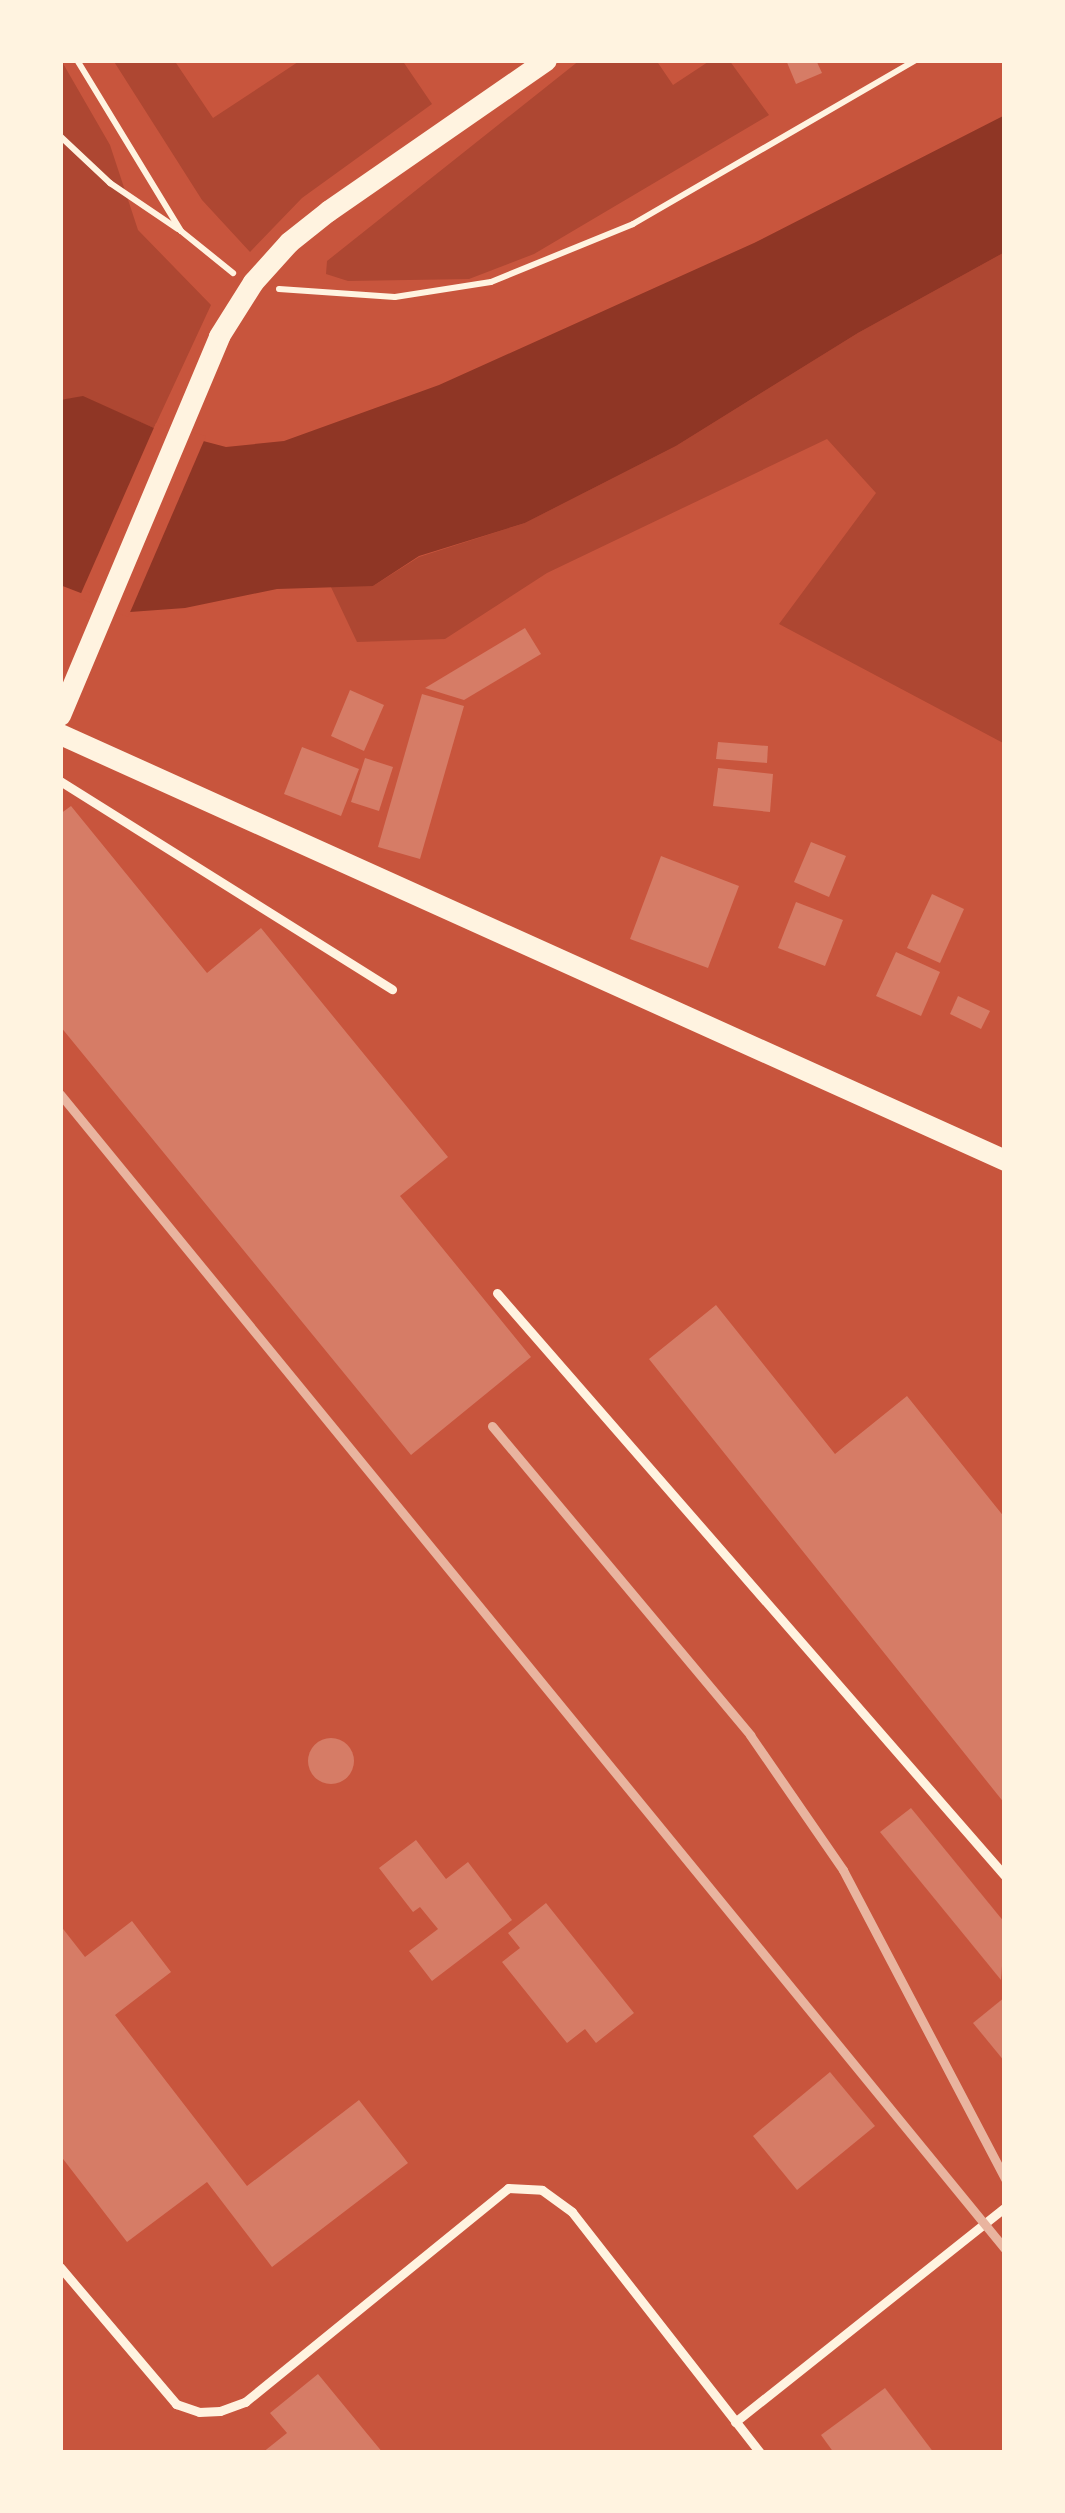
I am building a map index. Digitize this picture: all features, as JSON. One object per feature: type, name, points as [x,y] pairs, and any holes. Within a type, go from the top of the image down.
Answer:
[{"type":"street","points":[[60,715],[232,314],[254,282],[289,242],[328,211],[546,60]]},
{"type":"street","points":[[60,734],[1005,1160]]},
{"type":"lane","points":[[60,781],[392,989]]},
{"type":"lane","points":[[497,1293],[1005,1876]]},
{"type":"lane","points":[[60,2266],[176,2404],[199,2412],[220,2410],[245,2402],[508,2188],[542,2190],[572,2212],[760,2453]]},
{"type":"lane","points":[[736,2422],[1005,2207]]},
{"type":"path","points":[[77,60],[181,231]]},
{"type":"path","points":[[60,136],[110,183],[238,277],[395,297],[491,281],[633,224],[916,60]]},
{"type":"shaded area","points":[[61,60],[110,145],[138,230],[211,305],[154,428],[83,397],[60,400]]},
{"type":"shaded area","points":[[113,60],[174,60],[213,118],[301,60],[402,60],[432,104],[302,198],[250,252],[202,200]]},
{"type":"shaded area","points":[[580,60],[656,60],[673,85],[711,60],[729,60],[769,115],[534,254],[469,279],[348,281],[326,274],[327,261]]},
{"type":"shaded area","points":[[1005,115],[1005,252],[858,333],[676,446],[525,523],[419,556],[373,586],[277,589],[185,608],[130,612],[60,585],[60,400],[83,396],[154,428],[226,447],[284,441],[439,385],[754,243]]},
{"type":"shaded area","points":[[1005,252],[1005,744],[779,624],[876,493],[827,439],[547,573],[445,639],[357,642],[330,585],[373,586],[419,557],[525,523],[676,446],[858,333]]},
{"type":"pier","points":[[156,423],[206,436],[128,617],[79,598]]},
{"type":"building","points":[[786,60],[816,60],[822,73],[796,84]]},
{"type":"building","points":[[525,628],[541,654],[464,700],[425,688]]},
{"type":"building","points":[[350,690],[384,705],[364,751],[331,736]]},
{"type":"building","points":[[422,694],[464,706],[420,859],[378,847]]},
{"type":"building","points":[[718,742],[768,746],[767,763],[716,759]]},
{"type":"building","points":[[302,747],[359,769],[341,816],[284,794]]},
{"type":"building","points":[[365,758],[393,767],[379,811],[351,802]]},
{"type":"building","points":[[718,768],[773,774],[770,812],[713,806]]},
{"type":"building","points":[[71,806],[207,973],[261,928],[448,1157],[400,1196],[531,1357],[411,1455],[60,1026],[60,814]]},
{"type":"building","points":[[811,842],[846,856],[829,897],[794,882]]},
{"type":"building","points":[[661,856],[739,886],[708,968],[630,939]]},
{"type":"building","points":[[932,894],[964,909],[940,963],[907,948]]},
{"type":"building","points":[[796,902],[843,920],[825,966],[778,948]]},
{"type":"building","points":[[896,952],[940,972],[921,1016],[876,996]]},
{"type":"building","points":[[958,996],[990,1011],[981,1029],[950,1014]]},
{"type":"building","points":[[716,1305],[835,1454],[907,1396],[1005,1518],[1005,1804],[649,1359]]},
{"type":"building","points":[[331,1738],[347,1745],[354,1761],[347,1777],[331,1784],[315,1777],[308,1761],[315,1745]]},
{"type":"building","points":[[911,1808],[1005,1923],[1001,1980],[880,1832]]},
{"type":"building","points":[[416,1840],[446,1879],[468,1862],[512,1920],[432,1981],[409,1951],[438,1929],[420,1907],[413,1912],[379,1868]]},
{"type":"building","points":[[546,1903],[634,2013],[596,2043],[585,2029],[567,2043],[502,1962],[520,1948],[508,1933]]},
{"type":"building","points":[[132,1921],[171,1972],[115,2015],[247,2186],[359,2100],[408,2163],[272,2267],[207,2182],[127,2242],[60,2155],[60,1925],[85,1957]]},
{"type":"building","points":[[1005,1997],[1005,2062],[973,2023]]},
{"type":"building","points":[[830,2072],[875,2126],[797,2190],[753,2136]]},
{"type":"building","points":[[318,2374],[383,2453],[262,2453],[287,2433],[270,2413]]},
{"type":"building","points":[[885,2388],[934,2453],[834,2453],[821,2435]]},
{"type":"railway","points":[[60,1094],[1005,2249]]},
{"type":"railway","points":[[492,1426],[750,1735],[843,1870],[1005,2179]]}]
